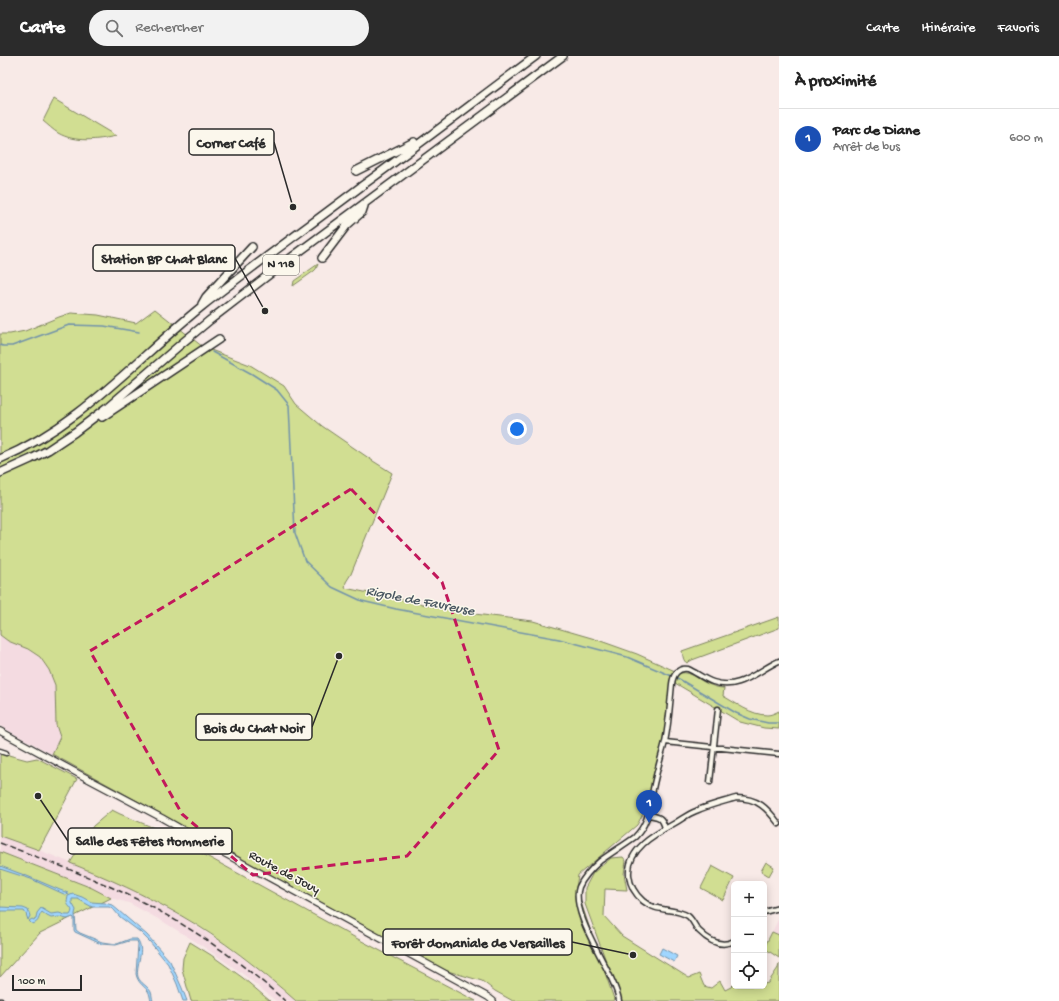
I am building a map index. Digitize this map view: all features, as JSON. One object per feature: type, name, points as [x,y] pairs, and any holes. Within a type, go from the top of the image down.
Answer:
[{"type":"highway","name":"N 118","points":[[0,459],[36,442],[83,410],[200,308],[536,56]]},
{"type":"highway","name":"N 118","points":[[0,473],[48,450],[87,424],[210,320],[284,263],[563,56]]},
{"type":"highway","points":[[356,171],[412,143],[422,140]]},
{"type":"highway","points":[[322,258],[347,225],[362,212],[364,204]]},
{"type":"highway","points":[[200,308],[206,297],[252,248]]},
{"type":"highway","points":[[87,424],[98,420],[219,338]]},
{"type":"main road","name":"Route de Jouy","points":[[0,731],[77,774],[162,818],[493,1001]]},
{"type":"street","points":[[619,1001],[612,980],[588,933],[579,905],[579,888],[590,871],[599,862],[640,832],[649,814],[650,801],[665,742],[675,675],[683,668],[714,682],[730,684],[750,678],[768,666],[779,661]]},
{"type":"street","points":[[710,782],[718,709]]},
{"type":"street","points":[[665,742],[779,754]]},
{"type":"street","points":[[0,751],[6,753]]},
{"type":"street","points":[[731,942],[725,944],[715,943],[699,931],[690,918],[672,911],[656,908],[644,902],[631,887],[629,868],[632,856],[638,849],[665,828],[695,811],[736,798],[757,802],[766,808],[779,824]]},
{"type":"street","points":[[649,814],[660,818],[665,828]]},
{"type":"street","points":[[767,911],[779,908]]},
{"type":"highlighted area","points":[[351,489],[442,582],[499,750],[407,856],[253,875],[182,814],[90,651],[207,581]]},
{"type":"shaded area","points":[[0,635],[8,641],[28,649],[40,657],[49,670],[55,685],[56,725],[60,737],[52,754],[0,726]]},
{"type":"shaded area","points":[[0,836],[103,876],[143,895],[181,916],[225,945],[260,971],[296,1001],[276,1001],[243,974],[198,943],[129,903],[111,898],[92,888],[0,852]]},
{"type":"shaded area","points":[[779,918],[779,935],[772,932]]},
{"type":"green space","points":[[54,99],[116,136],[87,140],[72,138],[58,133],[43,121]]},
{"type":"green space","points":[[318,264],[314,271],[293,286],[294,281]]},
{"type":"green space","points":[[155,309],[203,347],[250,365],[284,386],[296,404],[322,426],[392,473],[351,574],[346,582],[345,588],[466,613],[533,621],[595,639],[637,654],[675,671],[666,733],[650,801],[637,825],[578,875],[576,888],[614,999],[613,1001],[513,1001],[495,991],[482,981],[444,970],[52,754],[60,737],[56,725],[55,685],[49,670],[40,657],[28,649],[8,641],[0,635],[0,334],[25,331],[71,313],[98,315],[136,323]]},
{"type":"green space","points":[[779,617],[779,628],[687,663],[684,660],[682,651]]},
{"type":"green space","points":[[680,671],[681,673],[688,673],[710,685],[724,688],[723,696],[749,711],[767,715],[779,711],[779,729],[764,728],[740,722],[675,683],[677,674]]},
{"type":"green space","points":[[1,753],[27,760],[37,758],[77,779],[39,850],[0,836]]},
{"type":"green space","points":[[112,810],[159,830],[356,938],[476,1001],[296,1001],[269,977],[196,924],[140,894],[70,863],[93,826]]},
{"type":"green space","points":[[0,852],[92,888],[111,898],[40,933],[0,977]]},
{"type":"green space","points":[[623,857],[626,861],[624,874],[627,890],[605,889],[604,916],[622,936],[689,978],[699,974],[704,986],[711,988],[720,981],[725,990],[731,987],[731,989],[767,989],[767,983],[778,968],[779,964],[779,1001],[622,1001],[585,904],[585,888],[593,873],[611,858]]},
{"type":"green space","points":[[766,862],[774,867],[769,876],[761,871]]},
{"type":"green space","points":[[712,866],[734,878],[731,881],[723,900],[701,888]]},
{"type":"green space","points":[[772,932],[779,935],[779,958],[767,950],[767,942]]},
{"type":"green space","points":[[190,942],[243,978],[270,1001],[191,1001],[182,969],[183,958]]},
{"type":"water","points":[[0,866],[69,894],[66,895],[31,879],[0,869]]},
{"type":"water","points":[[73,894],[91,902],[112,905],[147,935],[170,961],[187,1001],[183,1001],[168,964],[150,942],[109,907],[92,907],[78,899],[72,899],[72,903],[76,910],[76,930],[102,942],[117,944],[130,939],[137,939],[141,948],[137,972],[138,977],[151,992],[153,1001],[151,1001],[149,992],[139,981],[136,974],[137,941],[129,941],[116,945],[101,944],[75,932],[73,917],[67,919],[59,917],[51,918],[42,912],[38,921],[32,924],[29,921],[36,919],[37,913],[41,908],[51,914],[59,913],[70,915],[72,909],[67,901],[68,896]]},
{"type":"water","points":[[0,907],[23,908],[28,910],[30,916],[28,920],[24,911],[0,911]]},
{"type":"water","points":[[662,948],[677,956],[674,962],[659,954]]},
{"type":"waterway","name":"Rigole de Favreuse","points":[[0,345],[12,346],[69,325],[104,326],[139,332]]},
{"type":"waterway","name":"Rigole de Favreuse","points":[[212,352],[277,390],[289,405],[295,533],[305,561],[332,587],[362,601],[396,609],[559,639],[627,657],[679,679],[736,713],[750,719],[768,723],[779,723]]},
{"type":"railway","points":[[0,843],[94,879],[146,904],[209,941],[229,955],[285,1001]]},
{"type":"place","name":"Corner Café","points":[[293,207]]},
{"type":"place","name":"Station BP Chat Blanc","points":[[265,311]]},
{"type":"place","name":"Bois du Chat Noir","points":[[339,656]]},
{"type":"place","name":"Salle des Fêtes Hommerie","points":[[38,796]]},
{"type":"place","name":"Parc de Diane","points":[[649,823]]},
{"type":"place","name":"Forêt domaniale de Versailles","points":[[633,955]]}]
